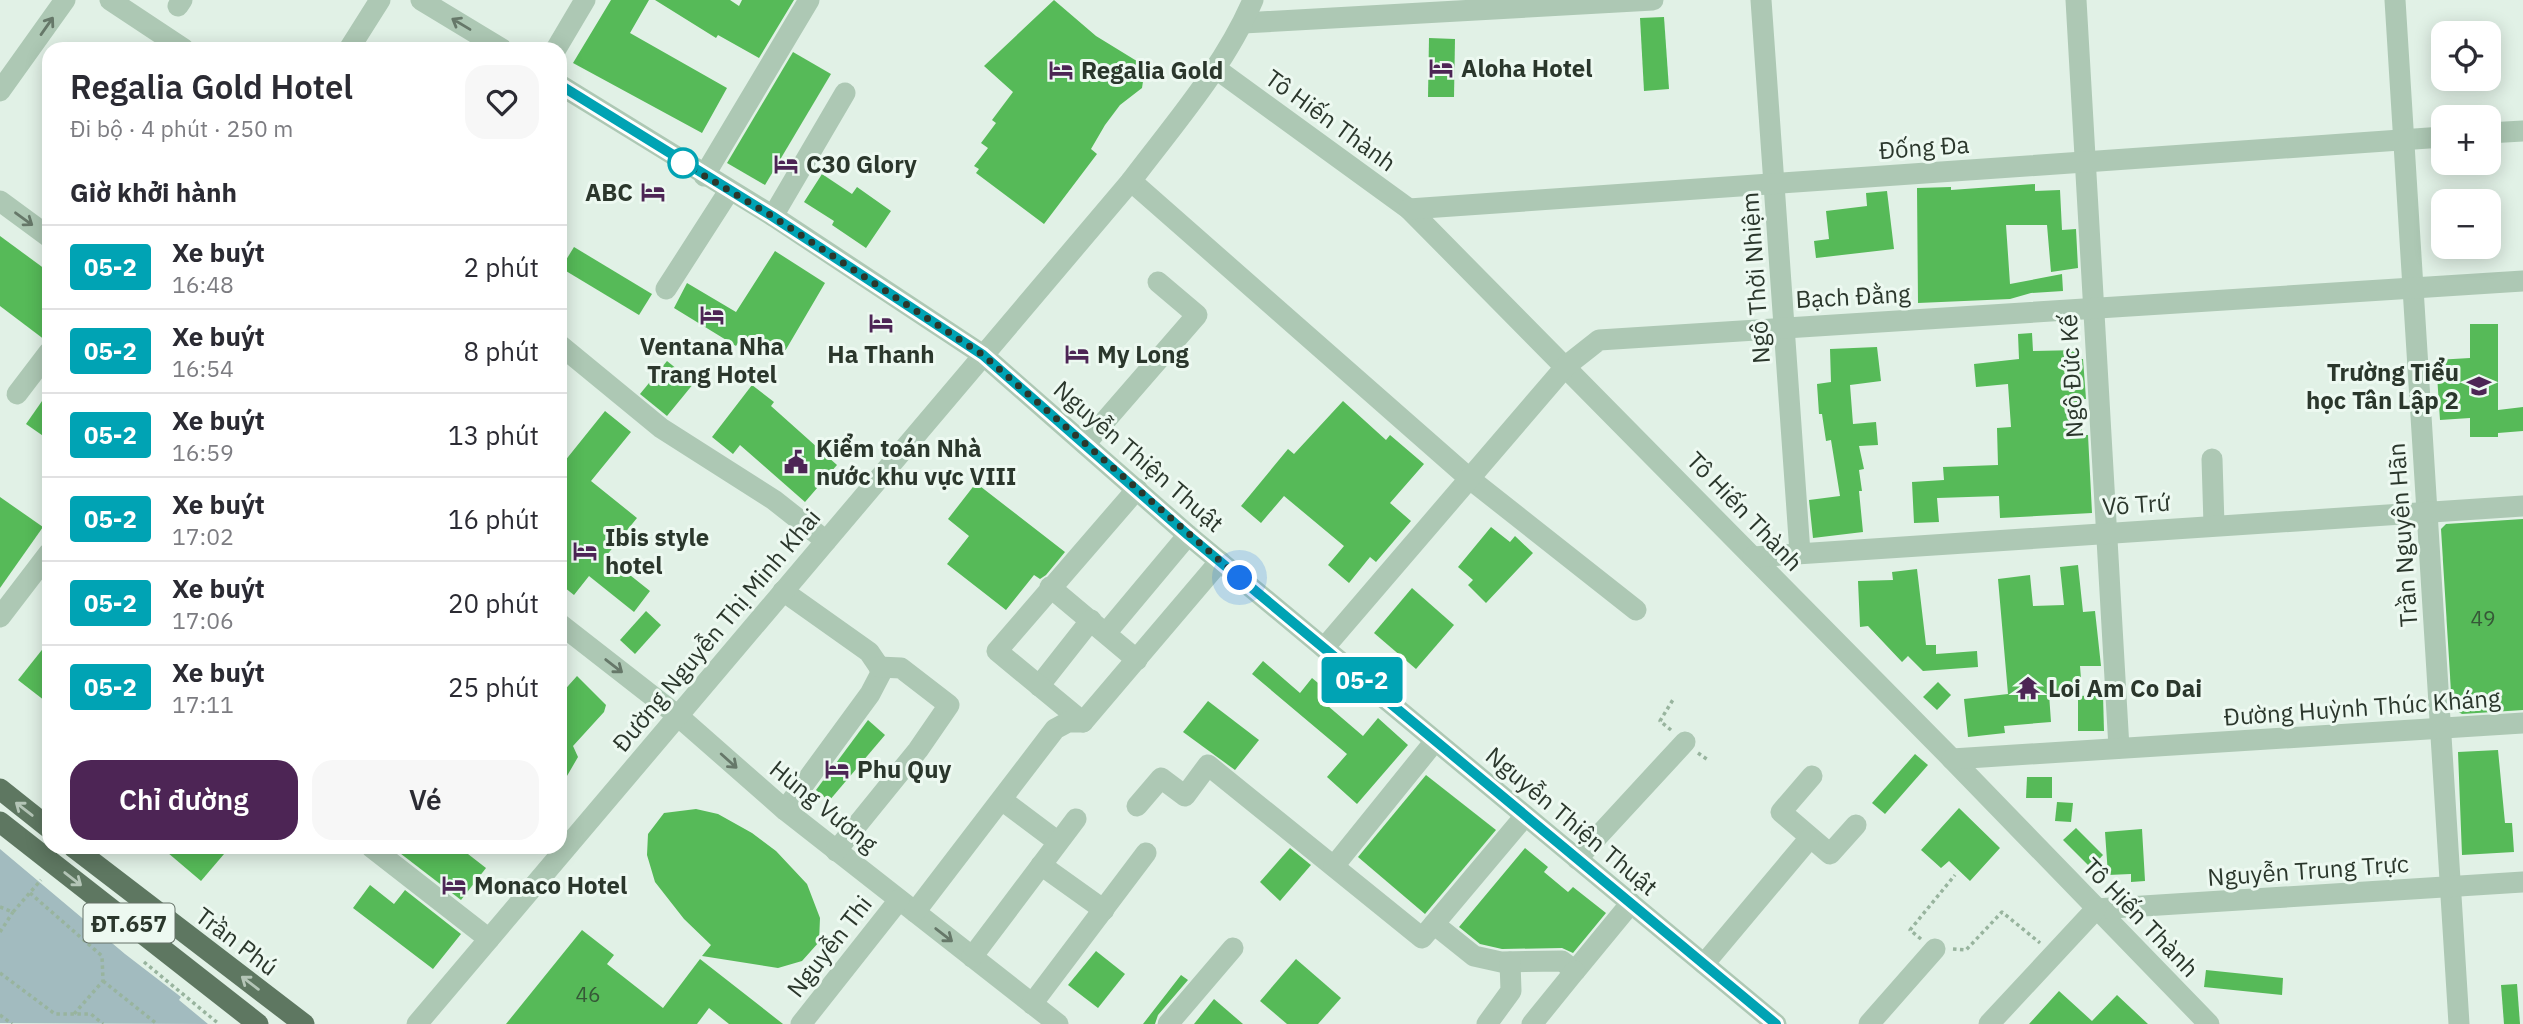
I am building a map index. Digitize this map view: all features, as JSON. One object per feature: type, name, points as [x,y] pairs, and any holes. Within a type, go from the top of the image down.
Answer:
[{"type":"main road","points":[[0,789],[42,822]]},
{"type":"main road","name":"ĐT.657","points":[[0,822],[258,1024]]},
{"type":"main road","name":"Trần Phú","points":[[82,854],[304,1024]]},
{"type":"street","points":[[0,91],[65,0]]},
{"type":"street","points":[[110,0],[173,42]]},
{"type":"street","points":[[353,42],[380,0]]},
{"type":"street","points":[[421,0],[490,42]]},
{"type":"street","points":[[560,42],[585,0]]},
{"type":"street","points":[[704,176],[809,0]]},
{"type":"street","name":"Đường Nguyễn Thị Minh Khai","points":[[567,847],[1131,181],[1215,68],[1243,23],[1253,0]]},
{"type":"street","points":[[1243,23],[1653,0]]},
{"type":"street","name":"Ngô Thời Nhiệm","points":[[1761,0],[1800,553]]},
{"type":"street","name":"Ngô Đức Kế","points":[[2076,0],[2119,748]]},
{"type":"street","name":"Trần Nguyên Hãn","points":[[2395,0],[2459,1024]]},
{"type":"street","name":"Tô Hiến Thành","points":[[1215,68],[1409,209],[1754,556],[2209,1024]]},
{"type":"street","name":"Nguyễn Thiện Thuật","points":[[567,89],[772,216],[983,355],[1188,535],[1776,1024]]},
{"type":"street","points":[[772,216],[845,93]]},
{"type":"street","points":[[2501,133],[2523,131]]},
{"type":"street","name":"Đống Đa","points":[[1409,209],[2431,138]]},
{"type":"street","points":[[1131,181],[1470,479],[1636,610]]},
{"type":"street","points":[[666,289],[729,191]]},
{"type":"street","points":[[0,201],[42,232]]},
{"type":"street","name":"Bạch Đằng","points":[[1324,648],[1566,366],[1599,340],[2523,281]]},
{"type":"street","points":[[1085,444],[1197,315],[1158,282]]},
{"type":"street","points":[[567,351],[661,428],[774,500],[826,541]]},
{"type":"street","points":[[17,394],[42,361]]},
{"type":"street","points":[[2212,459],[2214,525]]},
{"type":"street","points":[[1137,489],[998,650],[1039,686],[1083,722],[1220,561]]},
{"type":"street","name":"Võ Trứ","points":[[1754,556],[2523,506]]},
{"type":"street","points":[[1039,686],[1188,535]]},
{"type":"street","points":[[0,617],[42,562]]},
{"type":"street","points":[[1050,587],[1137,660]]},
{"type":"street","points":[[783,591],[869,652],[882,671],[870,694],[785,810]]},
{"type":"street","name":"Hùng Vương","points":[[567,629],[678,716],[836,851],[1058,1024]]},
{"type":"street","points":[[836,851],[918,750],[949,705],[901,668],[879,667]]},
{"type":"street","name":"Nguyễn Thi","points":[[801,1024],[1002,800],[1055,729],[1068,722],[1083,722]]},
{"type":"street","name":"Đường Huỳnh Thúc Kháng","points":[[1952,759],[2523,723]]},
{"type":"street","points":[[1334,866],[1435,741]]},
{"type":"street","points":[[1577,859],[1685,742]]},
{"type":"street","points":[[1137,806],[1161,778],[1185,796],[1208,765],[1422,938],[1525,816]]},
{"type":"street","points":[[1812,776],[1781,812],[1830,854],[1856,825]]},
{"type":"street","points":[[1002,800],[1058,842]]},
{"type":"street","points":[[972,957],[1076,819]]},
{"type":"street","points":[[1704,964],[1810,839]]},
{"type":"street","points":[[1032,1004],[1146,853]]},
{"type":"street","points":[[380,854],[489,939]]},
{"type":"street","name":"Đường Nguyễn Thị Minh Khai","points":[[417,1024],[561,854]]},
{"type":"street","points":[[1041,865],[1104,910]]},
{"type":"street","name":"Nguyễn Trung Trực","points":[[2096,909],[2523,883]]},
{"type":"street","points":[[1532,1024],[1631,903]]},
{"type":"street","points":[[1989,1024],[2096,909]]},
{"type":"street","points":[[1434,924],[1474,956],[1510,962],[1562,961],[1575,971]]},
{"type":"street","points":[[1168,1024],[1233,948]]},
{"type":"street","points":[[1869,1024],[1935,949]]},
{"type":"street","points":[[1488,1024],[1511,991],[1510,962]]},
{"type":"path","points":[[1955,875],[1910,930],[1935,949],[1966,950],[2002,912],[2053,954]]},
{"type":"path","points":[[0,932],[13,912],[41,880]]},
{"type":"path","points":[[30,892],[102,956],[103,982],[74,1014]]},
{"type":"path","points":[[0,907],[13,912]]},
{"type":"path","points":[[0,972],[55,1014],[91,1014],[103,1024]]},
{"type":"path","points":[[103,982],[157,1024]]},
{"type":"path","points":[[0,1015],[12,1024]]},
{"type":"shaded area","points":[[0,849],[125,954],[181,997],[179,1000],[208,1024],[0,1023]]},
{"type":"building","points":[[611,0],[649,0],[630,33],[727,88],[702,133],[573,63]]},
{"type":"building","points":[[655,0],[730,0],[739,6],[742,0],[794,0],[759,58],[718,35],[716,38]]},
{"type":"building","points":[[1054,0],[1096,36],[1140,63],[1144,75],[1142,88],[1120,105],[1105,125],[1091,149],[1097,154],[1044,224],[976,173],[979,169],[974,166],[988,148],[981,143],[996,123],[992,120],[1013,92],[984,66]]},
{"type":"building","points":[[1664,17],[1669,89],[1644,91],[1640,18]]},
{"type":"building","name":"Aloha Hotel","points":[[1429,38],[1455,39],[1454,97],[1428,97]]},
{"type":"building","points":[[793,52],[831,74],[765,185],[727,163]]},
{"type":"building","points":[[822,174],[852,194],[857,187],[891,211],[866,248],[832,225],[834,221],[804,202]]},
{"type":"building","points":[[2035,184],[2035,191],[2060,190],[2062,230],[2076,229],[2078,268],[2051,272],[2047,225],[2006,225],[2010,284],[2062,274],[2063,291],[2031,293],[2010,299],[1918,303],[1917,188],[1951,187],[1951,190]]},
{"type":"building","points":[[1887,191],[1894,249],[1816,258],[1814,241],[1829,239],[1826,211],[1867,206],[1866,193]]},
{"type":"building","points":[[0,236],[42,267],[42,338],[0,306]]},
{"type":"building","points":[[574,247],[652,294],[639,315],[567,272],[567,258]]},
{"type":"building","points":[[775,251],[825,283],[781,358],[742,336],[736,346],[674,308],[687,283],[736,312]]},
{"type":"building","points":[[2470,324],[2498,324],[2498,410],[2523,407],[2523,431],[2498,433],[2498,437],[2470,437],[2470,418],[2440,420],[2436,360],[2470,358]]},
{"type":"building","points":[[2032,333],[2033,351],[2080,350],[2080,359],[2083,359],[2086,399],[2080,399],[2082,435],[2088,435],[2092,513],[2000,518],[1999,496],[1937,498],[1939,522],[1914,523],[1912,482],[1944,480],[1943,467],[1998,465],[1997,428],[2011,427],[2008,384],[1976,387],[1974,364],[2019,359],[2018,334]]},
{"type":"building","points":[[1877,347],[1881,381],[1850,385],[1853,424],[1876,422],[1878,445],[1859,446],[1864,469],[1859,470],[1863,532],[1813,538],[1809,500],[1840,496],[1831,440],[1826,441],[1822,414],[1819,414],[1817,384],[1831,382],[1830,349]]},
{"type":"building","points":[[667,361],[694,383],[667,416],[640,394]]},
{"type":"building","points":[[752,385],[774,402],[771,406],[837,465],[805,502],[740,445],[733,454],[712,437]]},
{"type":"building","points":[[42,401],[42,435],[26,424]]},
{"type":"building","points":[[1343,401],[1386,440],[1390,435],[1424,464],[1390,503],[1411,521],[1376,562],[1370,557],[1349,583],[1328,565],[1344,546],[1284,496],[1261,523],[1241,506],[1288,449],[1294,454]]},
{"type":"building","points":[[605,411],[631,432],[591,481],[637,518],[606,556],[650,591],[634,612],[589,576],[574,595],[567,590],[567,458]]},
{"type":"building","points":[[976,483],[1065,552],[1046,575],[1040,579],[1034,575],[1006,610],[947,564],[969,536],[948,519]]},
{"type":"building","points":[[0,497],[42,528],[0,588]]},
{"type":"building","points":[[2523,519],[2523,710],[2462,714],[2452,708],[2441,529],[2446,524]]},
{"type":"building","points":[[1491,527],[1510,542],[1515,536],[1533,553],[1486,603],[1468,585],[1473,580],[1458,567]]},
{"type":"building","points":[[2078,565],[2083,612],[2095,611],[2101,666],[2080,666],[2082,692],[2049,694],[2051,722],[2004,726],[2005,733],[1968,737],[1964,699],[2008,694],[1998,579],[2030,575],[2033,606],[2064,605],[2060,567]]},
{"type":"building","points":[[1917,569],[1926,645],[1936,645],[1936,654],[1977,651],[1978,667],[1923,671],[1908,656],[1902,662],[1868,626],[1860,627],[1858,581],[1893,580],[1892,572]]},
{"type":"building","points":[[1412,588],[1454,625],[1416,669],[1374,633]]},
{"type":"building","points":[[646,611],[661,625],[635,654],[620,640]]},
{"type":"building","points":[[42,650],[42,699],[18,680]]},
{"type":"building","points":[[1263,661],[1300,693],[1312,678],[1335,697],[1328,706],[1363,736],[1378,718],[1408,745],[1357,804],[1327,777],[1347,754],[1252,674]]},
{"type":"building","points":[[577,676],[606,705],[604,712],[573,746],[578,757],[567,776],[567,687]]},
{"type":"building","points":[[1938,682],[1951,695],[1937,710],[1923,697]]},
{"type":"building","points":[[2103,695],[2104,731],[2078,731],[2078,696]]},
{"type":"building","points":[[1208,701],[1259,740],[1235,770],[1183,732]]},
{"type":"building","points":[[868,720],[885,735],[829,801],[816,790]]},
{"type":"building","points":[[2498,750],[2505,823],[2512,823],[2514,852],[2462,855],[2458,752]]},
{"type":"building","points":[[1915,754],[1928,765],[1885,814],[1872,803]]},
{"type":"building","points":[[1426,775],[1496,830],[1425,914],[1358,857]]},
{"type":"building","points":[[2027,777],[2052,777],[2052,798],[2026,798]]},
{"type":"building","points":[[2057,802],[2073,803],[2071,822],[2055,821]]},
{"type":"building","points":[[1959,808],[2000,848],[1970,881],[1949,861],[1941,868],[1921,850]]},
{"type":"building","points":[[696,809],[718,814],[752,833],[776,851],[807,884],[820,918],[819,942],[802,961],[778,968],[702,956],[711,945],[684,919],[655,882],[647,855],[648,834],[664,813]]},
{"type":"building","points":[[2076,828],[2103,855],[2091,868],[2063,840]]},
{"type":"building","points":[[2142,829],[2145,881],[2131,882],[2131,874],[2108,875],[2105,832]]},
{"type":"building","points":[[1290,848],[1311,865],[1280,901],[1260,882]]},
{"type":"building","points":[[1525,848],[1548,867],[1544,872],[1568,892],[1573,887],[1606,913],[1573,953],[1562,948],[1502,949],[1480,944],[1459,927]]},
{"type":"building","points":[[169,854],[224,854],[201,881]]},
{"type":"building","name":"Monaco Hotel","points":[[401,854],[468,854],[486,868],[461,900]]},
{"type":"building","points":[[370,885],[394,904],[405,890],[461,934],[433,969],[353,908]]},
{"type":"building","points":[[582,930],[614,955],[607,964],[663,1008],[700,959],[783,1024],[729,1024],[709,1008],[697,1024],[506,1024]]},
{"type":"building","points":[[1096,951],[1125,974],[1098,1008],[1068,985]]},
{"type":"building","points":[[1296,959],[1341,998],[1318,1024],[1287,1024],[1260,1001]]},
{"type":"building","points":[[2206,970],[2283,978],[2282,995],[2204,987]]},
{"type":"building","points":[[1181,975],[1188,980],[1158,1015],[1155,1024],[1143,1024]]},
{"type":"building","points":[[2517,984],[2520,1024],[2504,1024],[2501,985]]},
{"type":"building","points":[[2059,991],[2092,1021],[2117,995],[2148,1024],[2029,1024]]},
{"type":"building","points":[[1214,999],[1243,1024],[1194,1024]]},
{"type":"bus line","name":"05-2","points":[[567,89],[772,216],[983,355],[1188,535],[1776,1024]]},
{"type":"place","name":"Aloha Hotel","points":[[1441,68]]},
{"type":"place","name":"Regalia Gold","points":[[1061,70]]},
{"type":"place","name":"C30 Glory","points":[[786,164]]},
{"type":"place","name":"ABC","points":[[653,192]]},
{"type":"place","name":"Ventana Nha Trang Hotel","points":[[712,315]]},
{"type":"place","name":"Ha Thanh","points":[[881,323]]},
{"type":"place","name":"My Long","points":[[1077,354]]},
{"type":"place","name":"Trường Tiểu học Tân Lập 2","points":[[2479,386]]},
{"type":"place","name":"Kiểm toán Nhà nước khu vực VIII","points":[[796,462]]},
{"type":"place","name":"Ibis style hotel","points":[[585,551]]},
{"type":"place","name":"Loi Am Co Dai","points":[[2028,688]]},
{"type":"place","name":"Phu Quy","points":[[837,769]]},
{"type":"place","name":"Monaco Hotel","points":[[454,885]]},
{"type":"route","points":[[683,163],[772,216],[983,355],[1240,578]]}]
